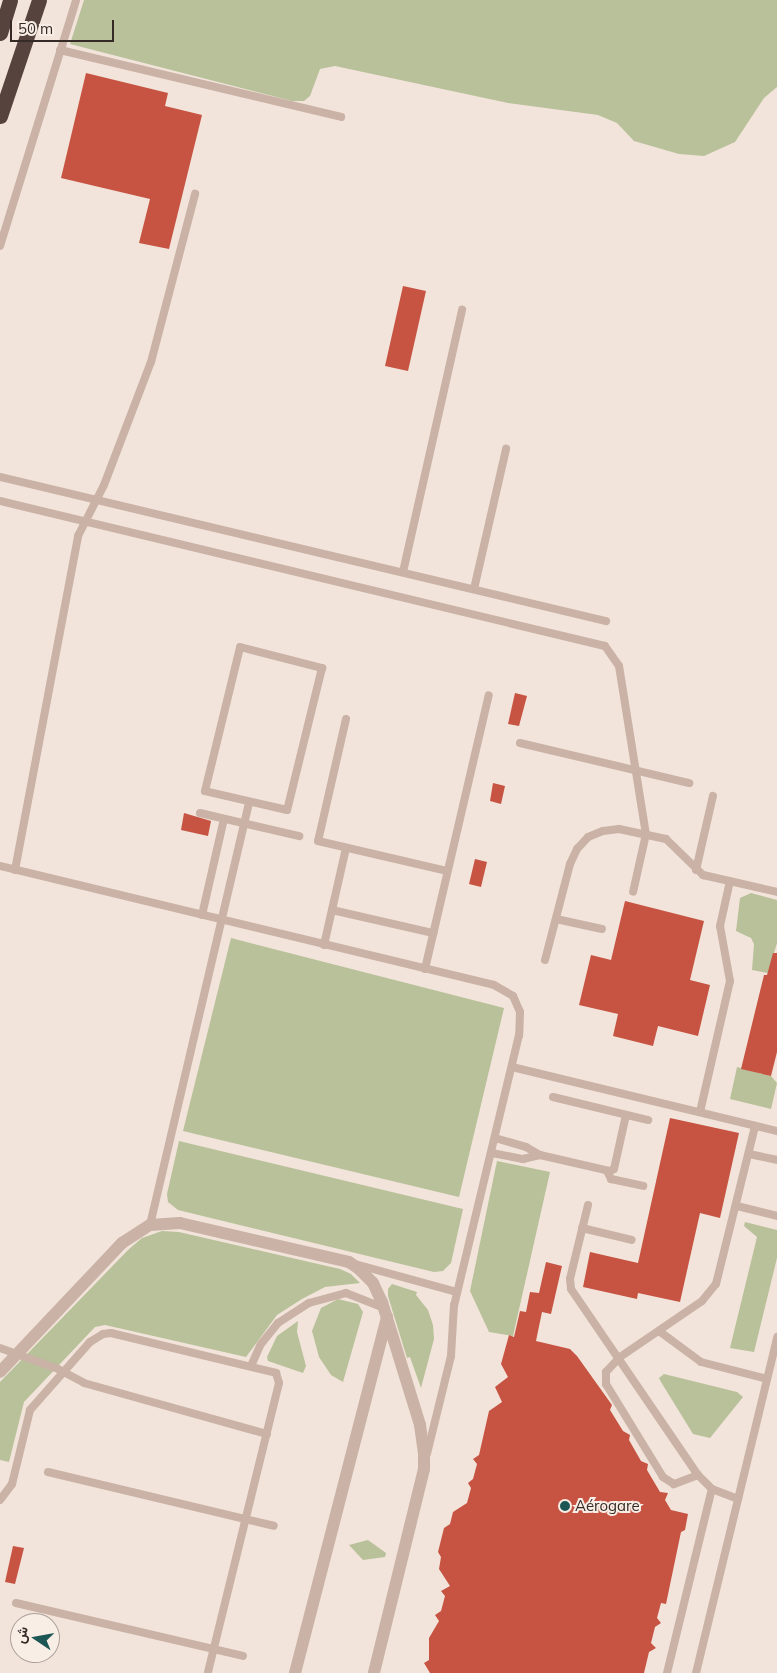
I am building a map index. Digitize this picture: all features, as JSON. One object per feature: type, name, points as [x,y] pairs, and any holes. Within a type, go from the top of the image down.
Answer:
[{"type":"highway","points":[[0,33],[10,0]]},
{"type":"highway","points":[[0,116],[39,0]]},
{"type":"street","points":[[0,1372],[122,1243],[150,1225],[180,1224],[349,1262],[373,1283],[386,1313],[420,1426],[424,1468],[374,1673]]},
{"type":"street","points":[[295,1673],[386,1313]]},
{"type":"lane","points":[[0,246],[76,0]]},
{"type":"lane","points":[[60,50],[341,117]]},
{"type":"lane","points":[[16,870],[77,540],[98,500],[160,337],[195,194]]},
{"type":"lane","points":[[402,572],[462,310]]},
{"type":"lane","points":[[474,589],[506,449]]},
{"type":"lane","points":[[0,477],[606,621]]},
{"type":"lane","points":[[0,501],[605,646],[619,666],[646,834],[633,892]]},
{"type":"lane","points":[[240,648],[322,668],[290,808],[249,802],[205,790],[240,648]]},
{"type":"lane","points":[[425,969],[488,695]]},
{"type":"lane","points":[[346,719],[318,839],[346,848],[447,871]]},
{"type":"lane","points":[[520,742],[689,783]]},
{"type":"lane","points":[[696,870],[713,796]]},
{"type":"lane","points":[[150,1225],[249,802]]},
{"type":"lane","points":[[200,813],[299,836]]},
{"type":"lane","points":[[202,915],[224,819]]},
{"type":"lane","points":[[545,960],[570,864],[577,849],[588,838],[603,831],[619,829],[646,834],[674,844],[696,870],[730,881],[777,892]]},
{"type":"lane","points":[[324,945],[346,848]]},
{"type":"lane","points":[[0,866],[494,985],[513,996],[518,1004],[521,1021],[492,1152],[457,1292],[451,1356],[424,1468]]},
{"type":"lane","points":[[700,1112],[730,981],[720,926],[730,881]]},
{"type":"lane","points":[[332,910],[433,933]]},
{"type":"lane","points":[[556,918],[602,929]]},
{"type":"lane","points":[[512,1067],[777,1132]]},
{"type":"lane","points":[[553,1097],[648,1120]]},
{"type":"lane","points":[[495,1138],[526,1147],[540,1155],[608,1171],[614,1169],[626,1115]]},
{"type":"lane","points":[[698,1475],[674,1484],[663,1477],[606,1384],[608,1366],[702,1301],[716,1284],[737,1206],[755,1126]]},
{"type":"lane","points":[[492,1152],[523,1159],[540,1155]]},
{"type":"lane","points":[[748,1154],[777,1160]]},
{"type":"lane","points":[[608,1171],[611,1179],[643,1186]]},
{"type":"lane","points":[[588,1205],[570,1279],[571,1289],[620,1357],[698,1475],[712,1490],[738,1499]]},
{"type":"lane","points":[[737,1206],[777,1216]]},
{"type":"lane","points":[[582,1228],[632,1240]]},
{"type":"lane","points":[[349,1262],[457,1292]]},
{"type":"lane","points":[[251,1366],[261,1344],[278,1323],[309,1303],[346,1293],[386,1313]]},
{"type":"lane","points":[[658,1331],[701,1362],[767,1379]]},
{"type":"lane","points":[[0,1500],[12,1484],[30,1410],[67,1374],[97,1337],[111,1333],[273,1372],[279,1379],[208,1673]]},
{"type":"lane","points":[[696,1673],[777,1336]]},
{"type":"lane","points":[[0,1348],[67,1374],[267,1434]]},
{"type":"lane","points":[[48,1472],[274,1526]]},
{"type":"lane","points":[[667,1673],[712,1490]]},
{"type":"lane","points":[[16,1603],[243,1656]]},
{"type":"green space","points":[[84,0],[777,0],[777,87],[764,98],[735,142],[704,156],[679,154],[634,141],[617,123],[598,115],[508,103],[335,66],[320,69],[310,96],[304,101],[292,101],[70,44]]},
{"type":"green space","points":[[751,893],[777,900],[777,943],[768,973],[752,970],[754,944],[751,938],[736,931],[740,898]]},
{"type":"green space","points":[[231,938],[504,1008],[459,1197],[183,1131]]},
{"type":"green space","points":[[737,1067],[771,1076],[777,1083],[771,1109],[730,1099]]},
{"type":"green space","points":[[179,1141],[463,1209],[451,1263],[443,1271],[434,1272],[178,1210],[168,1202],[167,1194]]},
{"type":"green space","points":[[497,1161],[550,1172],[513,1336],[489,1332],[470,1291]]},
{"type":"green space","points":[[745,1222],[777,1230],[777,1258],[754,1352],[730,1348],[757,1237],[744,1226]]},
{"type":"green space","points":[[162,1231],[179,1232],[340,1269],[351,1274],[360,1283],[325,1287],[277,1315],[246,1357],[105,1325],[95,1327],[24,1402],[9,1462],[0,1460],[0,1382],[128,1250],[142,1238]]},
{"type":"green space","points":[[392,1284],[417,1292],[416,1295],[428,1310],[433,1325],[434,1339],[421,1388],[410,1357],[407,1358],[388,1296],[388,1289]]},
{"type":"green space","points":[[338,1299],[358,1304],[363,1312],[343,1382],[331,1375],[319,1357],[312,1331],[321,1308]]},
{"type":"green space","points":[[298,1321],[297,1332],[306,1366],[303,1373],[268,1361],[267,1357],[277,1336]]},
{"type":"green space","points":[[664,1374],[737,1392],[743,1397],[710,1438],[693,1434],[659,1378]]},
{"type":"green space","points":[[368,1540],[386,1553],[385,1557],[363,1560],[349,1545]]},
{"type":"building","points":[[86,73],[168,93],[165,106],[202,115],[169,249],[139,243],[150,199],[61,178]]},
{"type":"building","points":[[403,286],[426,291],[408,371],[385,366]]},
{"type":"building","points":[[515,693],[527,696],[519,726],[508,724]]},
{"type":"building","points":[[493,783],[505,786],[501,804],[490,801]]},
{"type":"building","points":[[184,813],[211,821],[208,836],[181,830]]},
{"type":"building","points":[[475,859],[487,862],[481,887],[469,884]]},
{"type":"building","points":[[625,901],[704,921],[690,980],[710,985],[698,1036],[658,1026],[653,1046],[613,1036],[618,1014],[579,1005],[591,955],[611,960]]},
{"type":"building","points":[[773,953],[777,953],[777,1052],[771,1076],[741,1069],[764,975],[767,975]]},
{"type":"building","points":[[670,1118],[739,1133],[720,1218],[700,1213],[680,1302],[638,1293],[637,1299],[583,1287],[590,1252],[638,1263]]},
{"type":"building","name":"Aérogare","points":[[546,1262],[562,1266],[551,1314],[542,1312],[536,1341],[570,1349],[577,1356],[612,1405],[610,1410],[623,1431],[630,1435],[629,1440],[641,1461],[648,1464],[647,1470],[660,1492],[668,1493],[665,1500],[671,1510],[688,1514],[685,1530],[681,1532],[666,1604],[661,1603],[657,1618],[661,1623],[655,1627],[651,1643],[656,1648],[649,1652],[644,1673],[430,1673],[424,1663],[429,1660],[429,1638],[439,1621],[435,1615],[441,1611],[445,1596],[441,1591],[450,1586],[439,1569],[441,1557],[438,1552],[444,1528],[450,1524],[453,1512],[467,1503],[471,1488],[468,1483],[473,1479],[477,1464],[473,1459],[479,1455],[489,1411],[502,1402],[495,1387],[508,1377],[501,1364],[509,1335],[514,1337],[520,1311],[526,1312],[530,1292],[539,1293]]},
{"type":"building","points":[[13,1546],[24,1548],[15,1584],[5,1582]]},
{"type":"place","name":"Aérogare","points":[[565,1506]]}]
